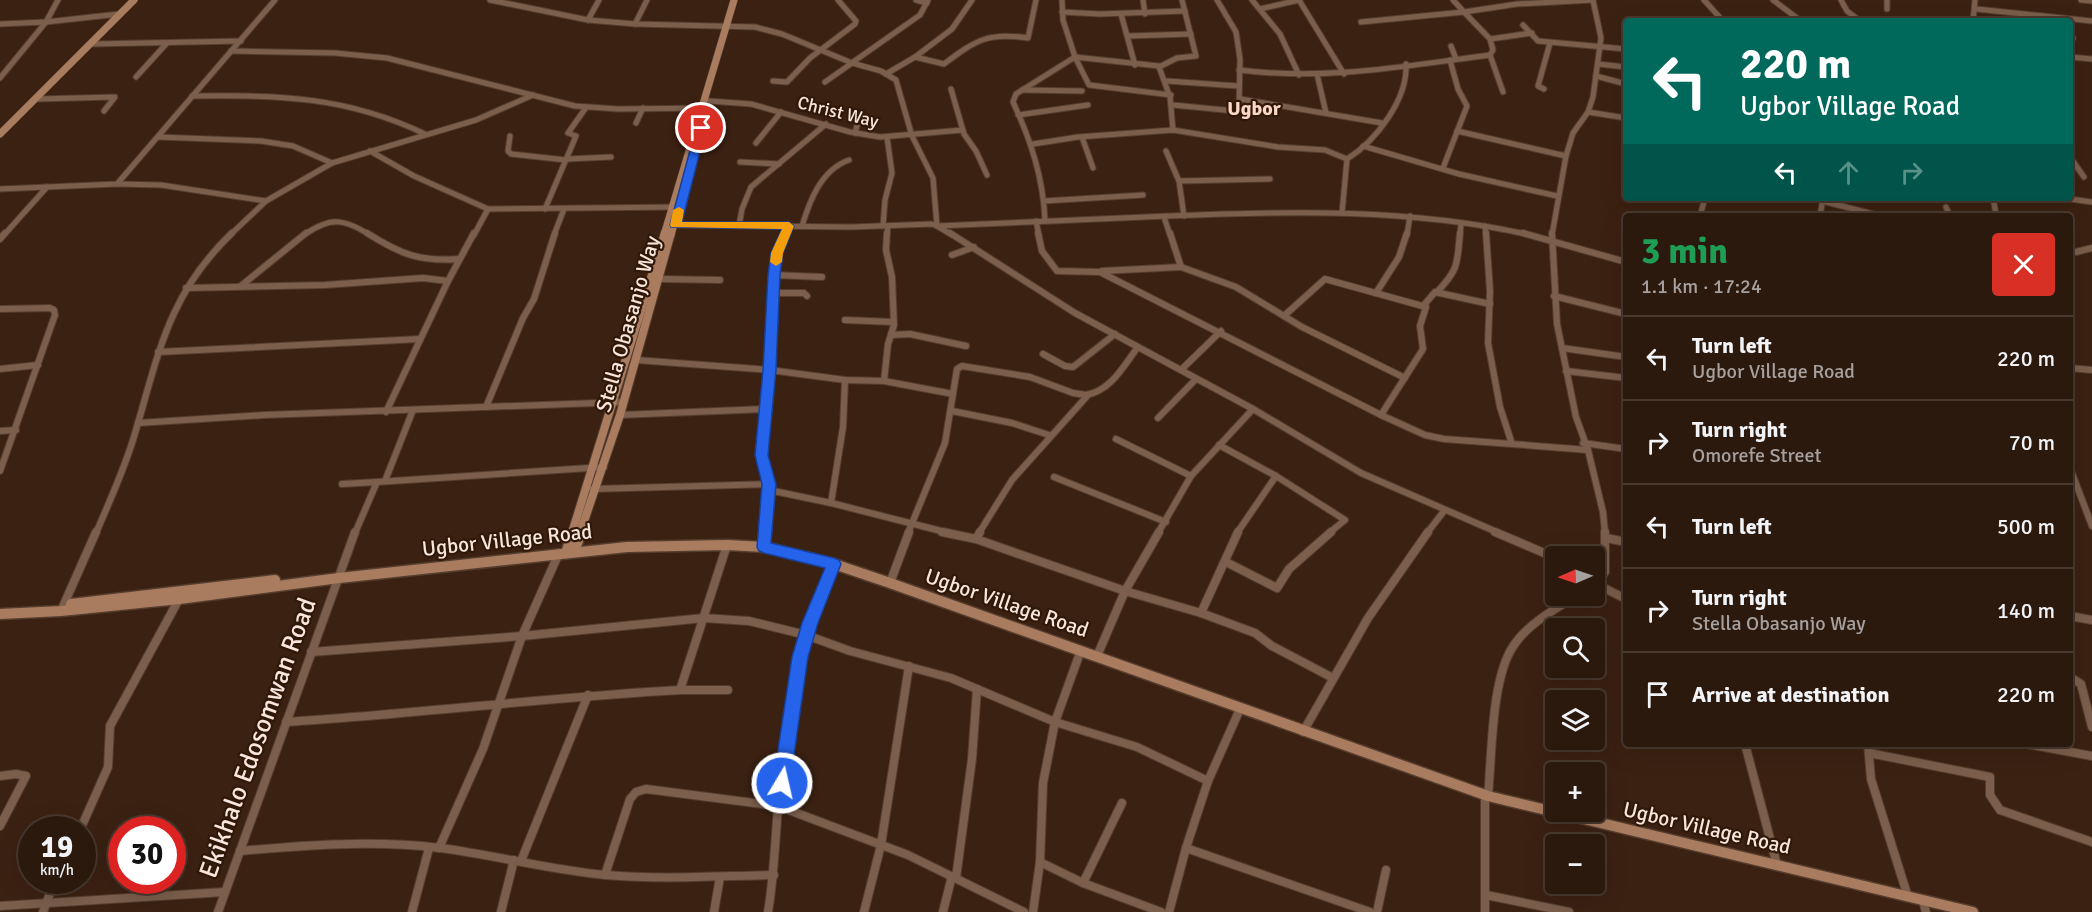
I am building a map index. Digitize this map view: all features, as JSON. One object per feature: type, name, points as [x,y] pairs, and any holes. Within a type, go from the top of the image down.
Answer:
[{"type":"street","points":[[0,78],[46,22],[58,0]]},
{"type":"street","points":[[0,136],[134,0]]},
{"type":"street","points":[[117,184],[275,0]]},
{"type":"street","points":[[490,0],[588,20],[635,24],[755,27],[783,34],[886,74],[896,80],[900,88],[912,136],[933,178],[937,226]]},
{"type":"street","points":[[588,20],[599,0]]},
{"type":"street","points":[[635,24],[646,0]]},
{"type":"street","points":[[412,912],[434,848],[483,749],[522,636],[567,551],[594,467],[619,402],[736,0]]},
{"type":"street","points":[[773,81],[787,82],[820,50],[851,28],[856,21],[838,0]]},
{"type":"street","points":[[825,82],[920,15],[928,1],[916,0]]},
{"type":"street","points":[[886,74],[915,57],[955,26],[972,0]]},
{"type":"street","points":[[915,57],[944,64],[988,36],[1005,34],[1028,38],[1036,0]]},
{"type":"street","points":[[1062,0],[1062,12],[1075,57],[1089,85],[1171,95]]},
{"type":"street","points":[[1143,0],[1145,14]]},
{"type":"street","points":[[1045,220],[1044,201],[1033,144],[1018,115],[1013,98],[1075,57],[1159,66],[1177,58],[1196,56],[1182,0]]},
{"type":"street","points":[[1173,105],[1235,111],[1239,109],[1236,32],[1217,0]]},
{"type":"street","points":[[1252,0],[1289,50],[1299,75]]},
{"type":"street","points":[[1260,9],[1299,0],[1344,74]]},
{"type":"street","points":[[1453,0],[1490,39],[1493,50],[1490,55],[1503,92]]},
{"type":"street","points":[[1361,22],[1464,12],[1517,4],[1593,0],[1601,38],[1596,76],[1587,112],[1573,133],[1566,156],[1557,196],[1552,240],[1554,296],[1562,348],[1583,443],[1587,450],[1602,512],[1606,538],[1605,572]]},
{"type":"street","points":[[1704,0],[1720,18]]},
{"type":"street","points":[[1773,0],[1797,18]]},
{"type":"street","points":[[1841,0],[1846,10],[1856,18]]},
{"type":"street","points":[[1887,0],[1887,9]]},
{"type":"street","points":[[1974,18],[1975,0]]},
{"type":"street","points":[[2081,0],[2092,1]]},
{"type":"street","points":[[1976,9],[2063,18]]},
{"type":"street","points":[[1062,12],[1145,14],[1185,11]]},
{"type":"street","points":[[0,24],[46,22],[119,14]]},
{"type":"street","points":[[1121,14],[1135,65]]},
{"type":"street","points":[[2073,19],[2092,21]]},
{"type":"street","points":[[1523,25],[1538,41],[1623,49]]},
{"type":"street","points":[[1128,36],[1191,33]]},
{"type":"street","points":[[1490,39],[1532,33]]},
{"type":"street","points":[[92,44],[241,41]]},
{"type":"street","points":[[136,76],[167,43]]},
{"type":"street","points":[[1544,89],[1538,86],[1550,43]]},
{"type":"street","points":[[1443,168],[1467,106],[1458,88],[1451,46]]},
{"type":"street","name":"Christ Way","points":[[231,51],[335,52],[387,58],[533,95],[554,103],[585,109],[751,104],[855,133],[887,137],[963,130]]},
{"type":"street","points":[[1239,70],[1299,75],[1344,74],[1368,72],[1406,64],[1490,55]]},
{"type":"street","points":[[2073,57],[2092,59]]},
{"type":"street","points":[[1342,213],[1347,159],[1363,146],[1400,100],[1406,87],[1408,74],[1406,64]]},
{"type":"street","points":[[1598,64],[1623,67]]},
{"type":"street","points":[[1159,66],[1171,95],[1173,130]]},
{"type":"street","points":[[1317,74],[1326,113]]},
{"type":"street","points":[[1596,76],[1623,83]]},
{"type":"street","points":[[1167,81],[1238,86]]},
{"type":"street","points":[[951,89],[963,130],[987,175]]},
{"type":"street","points":[[0,136],[45,90]]},
{"type":"street","points":[[1022,90],[1082,91]]},
{"type":"street","points":[[192,96],[258,95],[345,103],[402,121],[425,134]]},
{"type":"street","points":[[63,608],[108,506],[138,423],[158,352],[186,288],[198,270],[221,244],[266,201],[332,163],[476,120],[533,95]]},
{"type":"street","points":[[38,99],[115,97],[104,111]]},
{"type":"street","points":[[1240,99],[1382,123]]},
{"type":"street","points":[[1018,115],[1088,105]]},
{"type":"street","points":[[636,123],[643,108]]},
{"type":"street","points":[[545,209],[576,136],[568,133],[585,109]]},
{"type":"street","points":[[756,142],[781,112]]},
{"type":"street","points":[[1587,112],[1623,118]]},
{"type":"street","points":[[855,133],[859,118]]},
{"type":"street","points":[[740,226],[742,209],[751,187],[826,124]]},
{"type":"street","points":[[1033,144],[1082,136],[1173,130],[1278,147],[1326,150],[1347,159]]},
{"type":"street","points":[[1457,131],[1566,156]]},
{"type":"street","points":[[510,136],[508,151],[511,154],[566,160],[610,158]]},
{"type":"street","points":[[1082,136],[1093,168]]},
{"type":"street","points":[[158,137],[261,141],[293,146],[332,163]]},
{"type":"street","points":[[884,381],[893,322],[892,277],[886,250],[885,226],[885,200],[892,173],[887,137]]},
{"type":"street","points":[[1363,146],[1557,196]]},
{"type":"street","points":[[369,151],[414,176],[488,209],[676,207]]},
{"type":"street","points":[[1166,151],[1179,181],[1184,216]]},
{"type":"street","points":[[802,226],[812,201],[827,175],[835,165],[849,160]]},
{"type":"street","points":[[2073,161],[2083,175],[2092,173]]},
{"type":"street","points":[[740,162],[782,163]]},
{"type":"street","points":[[1179,181],[1270,179]]},
{"type":"street","points":[[0,189],[117,184],[160,185],[266,201]]},
{"type":"street","points":[[0,239],[46,188]]},
{"type":"street","points":[[1044,201],[1143,195]]},
{"type":"street","points":[[2073,199],[2092,202]]},
{"type":"street","points":[[1826,201],[1870,213]]},
{"type":"street","name":"Stella Obasanjo Way","points":[[567,551],[604,467],[620,415],[619,402],[636,360],[675,225],[676,207]]},
{"type":"street","points":[[1946,207],[1949,213]]},
{"type":"street","points":[[486,407],[523,318],[534,300],[547,253],[564,208]]},
{"type":"street","points":[[386,412],[448,280],[488,209]]},
{"type":"street","points":[[937,226],[1265,212],[1410,216],[1485,226],[1552,240],[1623,261]]},
{"type":"street","points":[[1376,293],[1396,263],[1408,238],[1410,216]]},
{"type":"street","points":[[1164,217],[1181,267]]},
{"type":"street","points":[[242,285],[317,226],[330,221],[346,222],[409,257],[429,260],[459,259]]},
{"type":"street","points":[[1036,221],[1042,251],[1057,270],[1100,272],[1181,267],[1236,287],[1302,327],[1405,378]]},
{"type":"street","points":[[675,225],[885,226],[932,224],[974,248],[1043,294],[1253,409],[1360,473],[1545,553]]},
{"type":"street","points":[[1424,306],[1453,275],[1457,267],[1461,224]]},
{"type":"street","points":[[764,547],[769,487],[761,455],[770,370],[774,275],[777,253],[789,226]]},
{"type":"street","points":[[1485,226],[1490,304],[1488,343],[1500,408],[1512,444]]},
{"type":"street","points":[[952,255],[974,248]]},
{"type":"street","points":[[2076,252],[2092,248]]},
{"type":"street","points":[[1100,272],[1381,415],[1425,435],[1444,440],[1587,450]]},
{"type":"street","points":[[774,275],[822,277]]},
{"type":"street","points":[[186,288],[325,285],[423,278],[448,280]]},
{"type":"street","points":[[660,279],[720,280]]},
{"type":"street","points":[[1285,315],[1325,279],[1424,306]]},
{"type":"street","points":[[1437,292],[1490,304]]},
{"type":"street","points":[[774,293],[804,293],[807,296]]},
{"type":"street","points":[[1554,296],[1623,313]]},
{"type":"street","points":[[1381,415],[1423,349],[1420,326],[1426,309],[1424,306]]},
{"type":"street","points":[[0,309],[54,310],[55,315],[0,471]]},
{"type":"street","points":[[845,320],[893,322]]},
{"type":"street","points":[[1180,370],[1221,332]]},
{"type":"street","points":[[891,335],[910,334],[966,346]]},
{"type":"street","points":[[1043,354],[1065,366],[1073,367],[1115,334]]},
{"type":"street","points":[[158,352],[420,339]]},
{"type":"street","points":[[890,583],[910,525],[945,443],[957,369],[962,366],[1041,379],[1078,394],[1088,395],[1108,384],[1138,347]]},
{"type":"street","points":[[1562,348],[1623,357]]},
{"type":"street","points":[[636,360],[770,370],[845,380],[884,381],[953,394]]},
{"type":"street","points":[[0,369],[38,365]]},
{"type":"street","points":[[2073,368],[2092,370]]},
{"type":"street","points":[[1566,371],[1623,378]]},
{"type":"street","points":[[1158,418],[1196,379]]},
{"type":"street","points":[[831,503],[843,427],[845,380]]},
{"type":"street","points":[[976,539],[989,511],[1017,471],[1088,395]]},
{"type":"street","points":[[138,423],[264,415],[619,402]]},
{"type":"street","points":[[620,415],[767,409]]},
{"type":"street","points":[[1097,656],[1125,591],[1191,476],[1253,409]]},
{"type":"street","name":"Ekikhalo Edosomwan Road","points":[[218,912],[360,519],[381,481],[413,410]]},
{"type":"street","points":[[952,411],[1012,423],[1049,435]]},
{"type":"street","points":[[0,431],[15,430]]},
{"type":"street","points":[[1116,439],[1191,476]]},
{"type":"street","points":[[1583,443],[1623,449]]},
{"type":"street","points":[[1219,445],[1276,476],[1345,520],[1289,569],[1277,588],[1226,562]]},
{"type":"street","points":[[342,484],[604,467]]},
{"type":"street","points":[[1201,613],[1226,562],[1235,536],[1276,476]]},
{"type":"street","points":[[2073,476],[2092,526]]},
{"type":"street","points":[[1054,477],[1166,522]]},
{"type":"street","points":[[587,490],[769,487],[910,525],[976,539],[1255,633],[1272,646],[1333,678]]},
{"type":"street","points":[[1303,732],[1319,699],[1385,591],[1444,511]]},
{"type":"street","points":[[1606,538],[1623,541]]},
{"type":"street","points":[[680,690],[727,545]]},
{"type":"street","name":"Ugbor Village Road","points":[[0,608],[63,608],[567,551],[627,547],[727,545],[764,547],[834,564],[890,583],[1486,796],[1908,897],[1925,907],[1973,912]]},
{"type":"street","points":[[768,912],[774,875],[778,806],[797,672],[806,635],[834,564]]},
{"type":"street","name":"Ugbor Village Road","points":[[0,614],[179,599],[340,575]]},
{"type":"street","points":[[1605,589],[1623,598]]},
{"type":"street","points":[[86,816],[108,767],[110,726],[179,599]]},
{"type":"street","points":[[1485,912],[1486,796],[1497,706],[1506,663],[1512,646],[1531,628],[1562,606]]},
{"type":"street","points":[[2073,617],[2092,620]]},
{"type":"street","points":[[311,652],[522,636],[704,618],[730,619],[764,624],[806,635],[850,651],[951,678],[1054,722],[1137,747],[1208,781]]},
{"type":"street","points":[[1033,912],[1040,862],[1043,783],[1054,722],[1081,650]]},
{"type":"street","points":[[864,912],[881,845],[909,666]]},
{"type":"street","points":[[2073,679],[2081,684],[2092,727]]},
{"type":"street","points":[[942,912],[954,877],[972,759],[977,689]]},
{"type":"street","points":[[286,722],[391,716],[588,695],[728,690]]},
{"type":"street","points":[[501,912],[518,860],[588,695]]},
{"type":"street","points":[[1169,912],[1186,848],[1208,781],[1240,709]]},
{"type":"street","points":[[1746,747],[1778,865]]},
{"type":"street","points":[[2043,747],[2092,756]]},
{"type":"street","points":[[1908,897],[1870,779],[1869,749],[1990,777],[1988,788],[1990,799],[2000,810],[2092,842]]},
{"type":"street","points":[[0,776],[16,774],[26,776],[0,826]]},
{"type":"street","points":[[605,874],[630,800],[636,792],[646,789],[778,806],[908,855],[1024,912]]},
{"type":"street","points":[[1083,884],[1122,803]]},
{"type":"street","points":[[240,851],[332,843],[434,848],[605,874],[720,877],[774,875]]},
{"type":"street","points":[[1186,848],[1353,909],[1370,912]]},
{"type":"street","points":[[1040,862],[1083,884],[1161,912]]},
{"type":"street","points":[[1377,912],[1386,870]]},
{"type":"street","points":[[714,912],[720,877]]},
{"type":"street","points":[[0,906],[45,908],[224,892]]},
{"type":"street","points":[[1486,895],[1569,912]]},
{"type":"slow traffic","points":[[679,210],[675,225],[789,226],[777,253],[776,262]]},
{"type":"district","name":"Ugbor","points":[[1254,108]]},
{"type":"route","points":[[701,128],[675,225],[789,226],[777,253],[774,275],[770,370],[761,455],[769,484],[764,547],[834,564],[810,623],[800,657],[782,783]]}]
